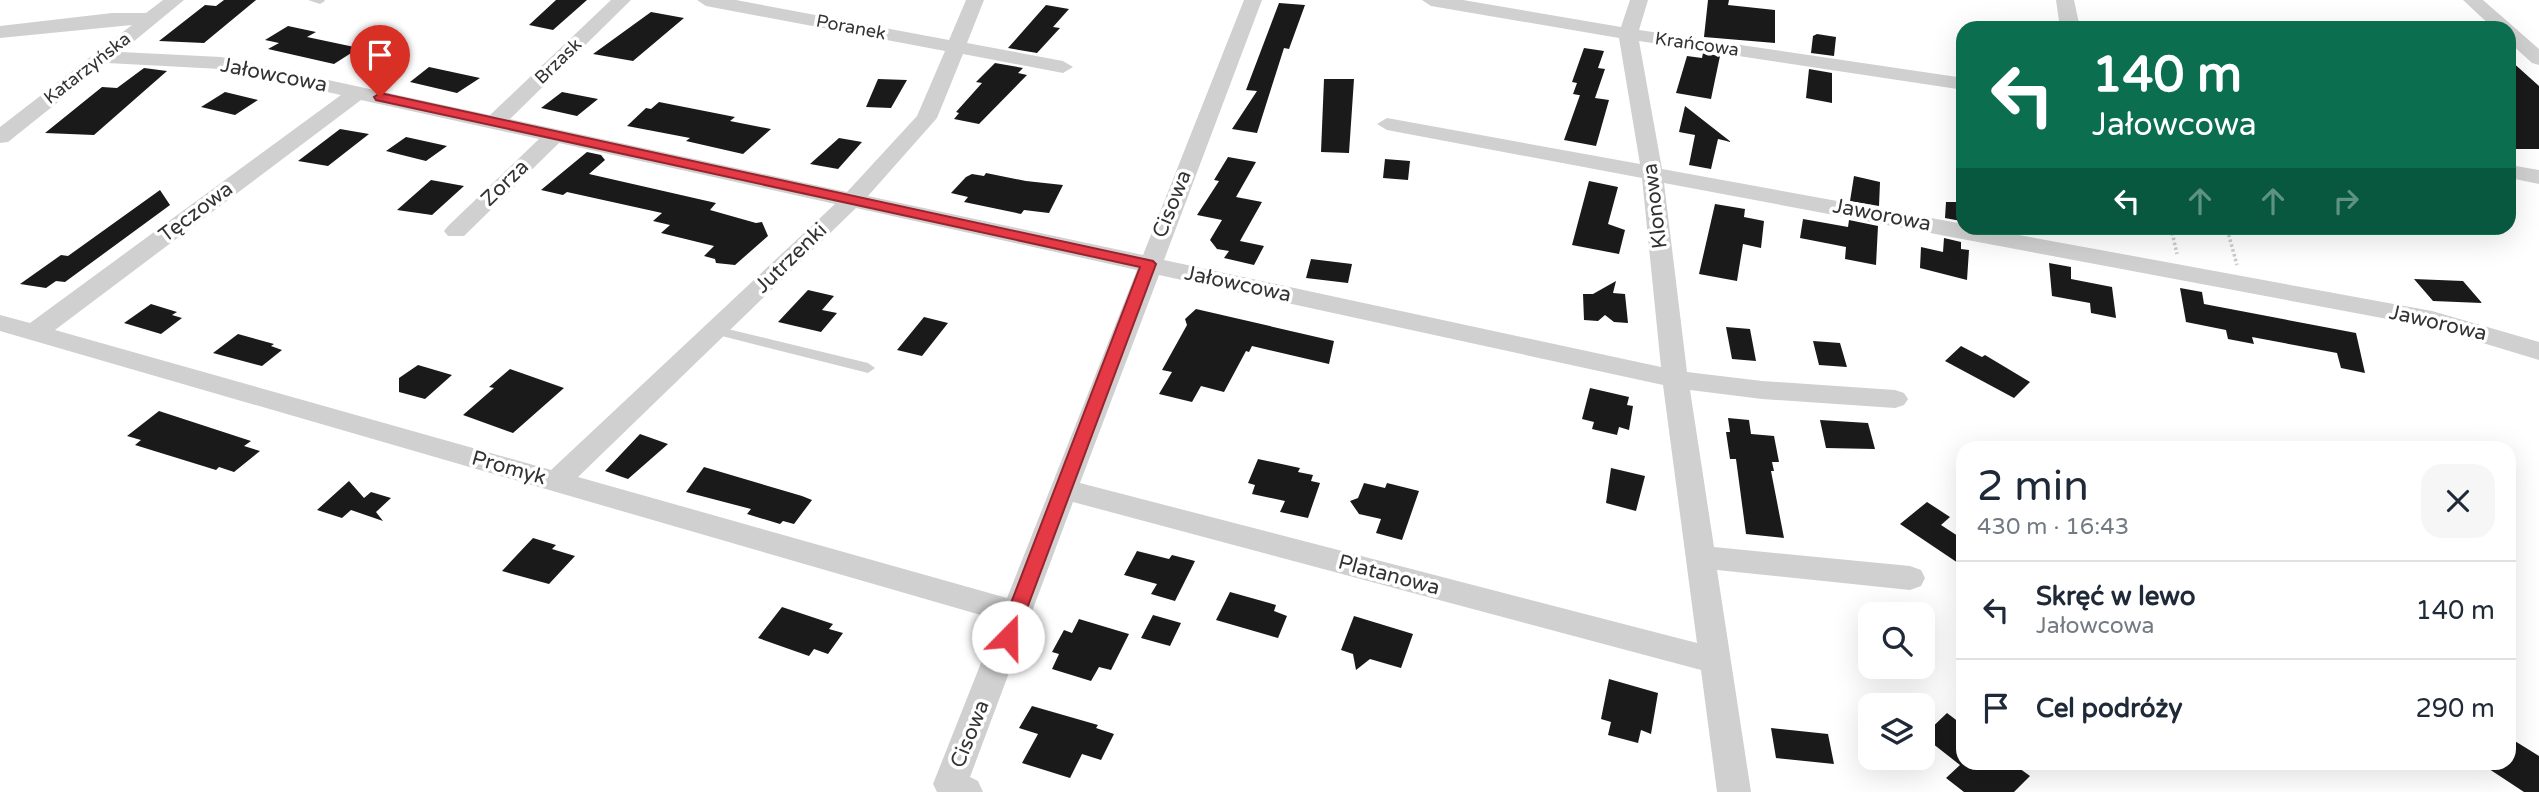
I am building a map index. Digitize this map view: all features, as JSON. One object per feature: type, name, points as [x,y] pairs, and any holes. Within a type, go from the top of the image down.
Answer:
[{"type":"street","name":"Katarzyńska","points":[[0,137],[175,0]]},
{"type":"street","name":"Brzask","points":[[495,122],[622,0]]},
{"type":"street","name":"Poranek","points":[[706,0],[954,46]]},
{"type":"street","name":"Jutrzenki","points":[[556,482],[852,200],[927,118],[954,46],[975,0]]},
{"type":"street","name":"Cisowa","points":[[966,792],[950,784],[1066,490],[1148,264],[1252,0]]},
{"type":"street","name":"Krańcowa","points":[[1431,0],[1628,34],[1956,83]]},
{"type":"street","points":[[1628,34],[1639,0]]},
{"type":"street","points":[[2066,0],[2069,21]]},
{"type":"street","points":[[2472,0],[2496,21]]},
{"type":"street","points":[[0,32],[112,19],[150,19]]},
{"type":"street","name":"Klonowa","points":[[1628,34],[1652,172],[1675,379],[1713,660],[1734,792]]},
{"type":"street","points":[[2516,38],[2539,59]]},
{"type":"street","points":[[954,46],[1063,67]]},
{"type":"street","name":"Jałowcowa","points":[[101,57],[221,63],[1675,379]]},
{"type":"street","name":"Tęczowa","points":[[34,333],[358,92]]},
{"type":"street","name":"Jaworowa","points":[[1387,124],[1956,230]]},
{"type":"street","name":"Zorza","points":[[456,231],[555,135]]},
{"type":"street","points":[[2516,174],[2539,177]]},
{"type":"street","name":"Jaworowa","points":[[1983,235],[2432,319],[2539,351]]},
{"type":"street","name":"Promyk","points":[[0,323],[1017,613]]},
{"type":"street","points":[[1675,379],[1762,390],[1895,399]]},
{"type":"street","name":"Platanowa","points":[[1066,490],[1713,660]]},
{"type":"street","points":[[1699,557],[1910,578]]},
{"type":"lane","points":[[715,330],[868,368]]},
{"type":"path","points":[[2229,235],[2241,284]]},
{"type":"building","points":[[224,0],[256,0],[204,43],[159,41],[205,5],[216,6]]},
{"type":"building","points":[[556,0],[587,0],[553,30],[529,25]]},
{"type":"building","points":[[1708,0],[1729,0],[1728,5],[1775,10],[1775,43],[1704,37]]},
{"type":"building","points":[[1279,3],[1305,5],[1289,49],[1284,48],[1257,133],[1232,129],[1257,91],[1246,90]]},
{"type":"building","points":[[1046,5],[1069,9],[1053,27],[1060,28],[1037,53],[1008,48]]},
{"type":"building","points":[[651,12],[684,18],[633,61],[593,54]]},
{"type":"building","points":[[288,26],[316,32],[307,37],[359,48],[334,64],[268,49],[279,43],[265,40]]},
{"type":"building","points":[[1817,34],[1836,37],[1834,56],[1811,53],[1813,36]]},
{"type":"building","points":[[1584,48],[1604,51],[1598,68],[1605,69],[1595,98],[1609,100],[1596,146],[1564,140],[1580,95],[1573,94],[1577,83],[1572,82]]},
{"type":"building","points":[[1703,53],[1720,56],[1711,99],[1676,93],[1687,56],[1702,58]]},
{"type":"building","points":[[995,63],[1023,68],[1018,73],[1027,75],[979,124],[954,119],[959,113],[956,112],[982,83],[976,82]]},
{"type":"building","points":[[2516,65],[2539,86],[2539,149],[2516,149]]},
{"type":"building","points":[[429,67],[480,78],[457,93],[410,82]]},
{"type":"building","points":[[144,68],[167,71],[94,135],[45,133],[102,87],[117,88]]},
{"type":"building","points":[[1809,69],[1832,73],[1832,103],[1806,98]]},
{"type":"building","points":[[878,79],[907,80],[891,108],[866,107]]},
{"type":"building","points":[[1324,79],[1354,79],[1349,153],[1321,152]]},
{"type":"building","points":[[225,92],[258,100],[235,115],[201,107]]},
{"type":"building","points":[[562,92],[598,99],[577,116],[541,108]]},
{"type":"building","points":[[659,102],[735,117],[730,121],[771,129],[743,154],[686,141],[690,138],[627,126],[646,108],[651,109]]},
{"type":"building","points":[[1685,106],[1731,142],[1718,139],[1711,169],[1689,165],[1695,135],[1679,132]]},
{"type":"building","points":[[340,129],[369,134],[328,166],[298,161]]},
{"type":"building","points":[[406,137],[447,146],[426,161],[386,151]]},
{"type":"building","points":[[839,138],[862,142],[838,169],[810,164]]},
{"type":"building","points":[[587,152],[601,155],[605,160],[589,174],[716,203],[710,210],[756,223],[762,222],[768,236],[735,265],[716,263],[715,259],[704,256],[714,246],[661,233],[670,225],[653,221],[662,213],[567,192],[563,195],[541,190]]},
{"type":"building","points":[[1228,157],[1256,162],[1236,197],[1262,202],[1240,241],[1264,246],[1254,265],[1224,258],[1229,251],[1217,249],[1210,240],[1222,220],[1197,215],[1219,181],[1214,180]]},
{"type":"building","points":[[1385,159],[1410,161],[1408,180],[1383,178]]},
{"type":"building","points":[[986,173],[1063,185],[1049,213],[1024,210],[1021,214],[964,202],[968,197],[951,193],[966,177],[972,174],[984,176]]},
{"type":"building","points":[[1854,176],[1880,182],[1879,206],[1850,201]]},
{"type":"building","points":[[431,180],[464,186],[432,215],[397,210]]},
{"type":"building","points":[[1589,181],[1618,187],[1608,224],[1625,230],[1619,254],[1572,245]]},
{"type":"building","points":[[160,190],[170,205],[65,282],[56,281],[46,288],[20,284],[61,255],[68,256]]},
{"type":"building","points":[[1946,202],[1956,202],[1956,220],[1945,218]]},
{"type":"building","points":[[1715,204],[1745,209],[1744,217],[1764,221],[1761,248],[1743,244],[1737,281],[1699,274]]},
{"type":"building","points":[[1803,219],[1848,227],[1849,220],[1878,226],[1876,265],[1845,259],[1846,247],[1800,238]]},
{"type":"building","points":[[1944,238],[1961,242],[1961,249],[1969,250],[1967,280],[1920,268],[1921,247],[1943,252]]},
{"type":"building","points":[[1311,259],[1352,264],[1348,283],[1306,278]]},
{"type":"building","points":[[2049,263],[2071,267],[2071,279],[2112,287],[2116,318],[2091,313],[2090,303],[2052,296]]},
{"type":"building","points":[[2414,279],[2463,281],[2482,303],[2433,301]]},
{"type":"building","points":[[1616,281],[1613,293],[1625,294],[1628,323],[1614,322],[1605,315],[1598,321],[1584,320],[1583,294],[1593,294]]},
{"type":"building","points":[[2180,288],[2202,292],[2204,304],[2356,333],[2365,373],[2341,368],[2337,353],[2252,337],[2254,344],[2228,339],[2226,330],[2186,322]]},
{"type":"building","points":[[808,290],[834,296],[822,310],[837,313],[821,332],[778,322]]},
{"type":"building","points":[[151,304],[177,312],[172,315],[182,318],[161,334],[124,323]]},
{"type":"building","points":[[1196,309],[1334,341],[1329,364],[1252,346],[1249,352],[1246,351],[1224,392],[1201,386],[1192,402],[1159,394],[1172,372],[1162,370],[1187,325],[1185,319]]},
{"type":"building","points":[[924,317],[948,323],[922,356],[897,350]]},
{"type":"building","points":[[1726,327],[1750,329],[1756,361],[1732,359]]},
{"type":"building","points":[[238,334],[274,344],[271,346],[282,350],[262,366],[213,353]]},
{"type":"building","points":[[1813,341],[1840,343],[1847,367],[1819,365]]},
{"type":"building","points":[[1961,346],[1982,357],[1985,355],[2030,382],[2014,398],[1945,361]]},
{"type":"building","points":[[418,365],[452,375],[425,399],[399,392],[399,378]]},
{"type":"building","points":[[510,369],[564,388],[513,433],[463,415],[494,388],[489,387]]},
{"type":"building","points":[[1590,388],[1629,397],[1627,405],[1633,406],[1629,430],[1619,427],[1617,435],[1592,429],[1594,422],[1582,419]]},
{"type":"building","points":[[159,411],[251,441],[244,446],[260,451],[234,472],[219,467],[216,470],[135,445],[141,440],[127,436]]},
{"type":"building","points":[[1728,418],[1749,420],[1751,434],[1774,436],[1779,462],[1772,462],[1774,471],[1771,471],[1784,538],[1746,534],[1736,459],[1730,459],[1726,432],[1730,432]]},
{"type":"building","points":[[1820,420],[1868,423],[1875,449],[1826,448]]},
{"type":"building","points":[[640,434],[668,444],[628,479],[605,471]]},
{"type":"building","points":[[1258,459],[1300,468],[1298,472],[1313,475],[1311,481],[1320,483],[1308,518],[1280,512],[1285,501],[1252,494],[1255,485],[1248,483]]},
{"type":"building","points":[[704,467],[812,500],[794,524],[783,521],[780,524],[747,514],[751,509],[686,492]]},
{"type":"building","points":[[1611,468],[1645,476],[1636,511],[1606,503]]},
{"type":"building","points":[[349,481],[364,498],[371,492],[391,498],[376,512],[383,521],[351,510],[342,518],[317,510]]},
{"type":"building","points":[[1364,483],[1385,488],[1387,483],[1419,491],[1402,540],[1376,533],[1381,519],[1359,514],[1350,501],[1358,498]]},
{"type":"building","points":[[1927,502],[1950,517],[1941,525],[1956,535],[1956,562],[1900,524]]},
{"type":"building","points":[[533,538],[556,545],[552,549],[575,556],[549,584],[502,571]]},
{"type":"building","points":[[1137,551],[1169,559],[1172,555],[1195,561],[1175,601],[1151,594],[1157,584],[1124,575]]},
{"type":"building","points":[[1230,592],[1276,605],[1274,611],[1287,616],[1278,638],[1216,620]]},
{"type":"building","points":[[782,607],[833,624],[829,629],[843,633],[828,654],[814,649],[809,656],[758,638]]},
{"type":"building","points":[[1153,615],[1181,623],[1170,646],[1141,638]]},
{"type":"building","points":[[1354,616],[1413,634],[1401,668],[1370,659],[1356,670],[1353,654],[1341,650]]},
{"type":"building","points":[[1079,619],[1129,634],[1111,670],[1099,667],[1091,681],[1052,669],[1059,654],[1052,652],[1064,630],[1072,633]]},
{"type":"building","points":[[1609,679],[1658,693],[1651,734],[1641,730],[1638,743],[1608,735],[1611,722],[1601,719]]},
{"type":"building","points":[[1032,706],[1098,725],[1096,728],[1114,734],[1101,760],[1082,754],[1070,778],[1022,763],[1038,734],[1019,728]]},
{"type":"building","points":[[1947,713],[1956,720],[1956,762],[1935,745],[1935,724]]},
{"type":"building","points":[[1771,728],[1828,734],[1834,764],[1776,758]]},
{"type":"building","points":[[2516,742],[2539,756],[2539,792],[2524,792],[2491,770],[2516,770]]},
{"type":"building","points":[[1956,769],[2022,770],[2030,776],[2014,792],[1964,792],[1946,778]]},
{"type":"route","points":[[380,97],[1148,264],[1066,490],[1008,637]]}]
